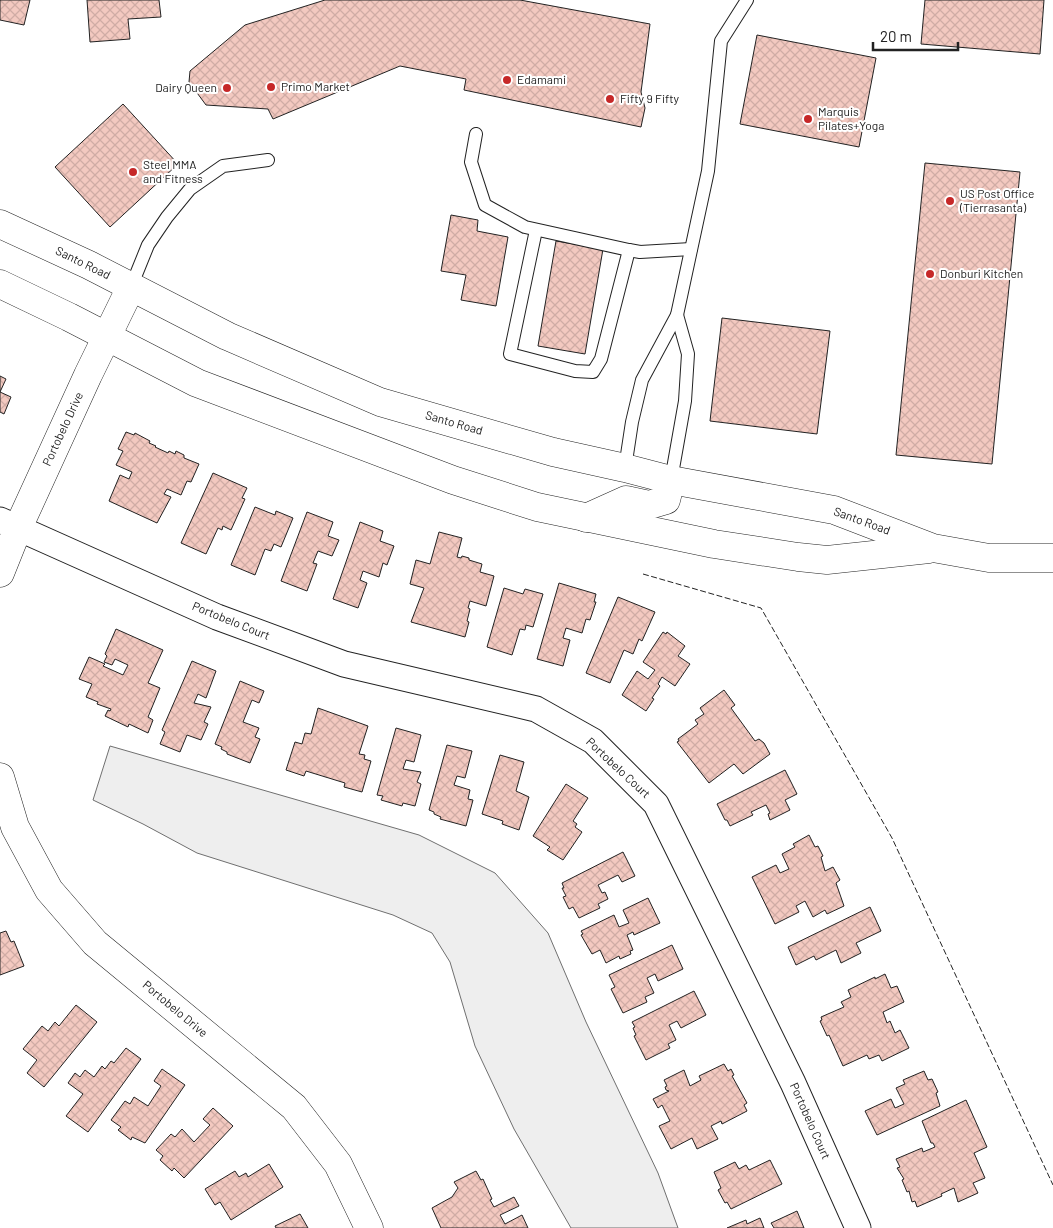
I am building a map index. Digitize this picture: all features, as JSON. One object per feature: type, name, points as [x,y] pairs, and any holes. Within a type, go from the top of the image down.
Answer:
[{"type":"main road","name":"Santo Road","points":[[0,224],[227,336],[380,402],[553,452],[671,480],[834,510],[933,548],[989,558],[1053,558]]},
{"type":"main road","name":"Santo Road","points":[[0,284],[197,382],[453,480],[537,507],[714,544],[798,558],[827,560],[933,548]]},
{"type":"main road","name":"Portobelo Drive","points":[[0,574],[9,524],[131,287]]},
{"type":"main road","points":[[586,518],[626,500],[649,505],[666,500],[671,480]]},
{"type":"main road","name":"Portobelo Drive","points":[[0,777],[8,830],[50,890],[95,943],[294,1107],[338,1164],[370,1228]]},
{"type":"street","name":"Portobelo Court","points":[[9,524],[226,621],[344,664],[536,709],[593,741],[656,804],[793,1083],[858,1228]]},
{"type":"lane","points":[[625,468],[632,422],[642,380],[678,315],[708,171],[721,41],[746,0]]},
{"type":"lane","points":[[476,134],[471,162],[485,205],[525,227],[640,252],[691,249]]},
{"type":"lane","points":[[131,287],[148,245],[167,217],[190,189],[223,166],[268,160]]},
{"type":"lane","points":[[536,230],[510,354],[575,371],[593,372],[601,359],[629,250]]},
{"type":"lane","points":[[671,480],[685,401],[688,354],[678,315]]},
{"type":"shaded area","points":[[110,746],[419,835],[495,873],[548,933],[586,1022],[658,1173],[678,1228],[571,1228],[514,1129],[475,1046],[450,962],[432,933],[393,915],[197,853],[93,800]]},
{"type":"building","points":[[0,0],[30,0],[24,25],[0,20]]},
{"type":"building","points":[[87,0],[159,0],[161,17],[128,19],[130,39],[90,42]]},
{"type":"building","points":[[325,0],[520,0],[650,24],[641,92],[645,108],[641,127],[464,90],[466,79],[400,66],[273,119],[268,109],[206,105],[189,82],[190,71],[245,25]]},
{"type":"building","points":[[925,0],[1044,0],[1040,54],[921,44]]},
{"type":"building","points":[[757,35],[876,58],[859,147],[740,124]]},
{"type":"building","points":[[123,104],[178,164],[110,227],[55,167]]},
{"type":"building","points":[[925,163],[1020,172],[992,464],[896,455]]},
{"type":"building","points":[[451,215],[478,220],[477,231],[508,237],[496,306],[461,300],[466,275],[441,271]]},
{"type":"building","points":[[556,241],[603,249],[585,354],[538,346]]},
{"type":"building","points":[[722,318],[830,331],[817,434],[710,421]]},
{"type":"building","points":[[0,376],[6,379],[0,392]]},
{"type":"building","points":[[0,392],[11,397],[4,414],[0,412]]},
{"type":"building","points":[[126,432],[134,435],[135,433],[150,441],[149,443],[155,447],[168,453],[169,451],[175,454],[176,451],[184,455],[184,458],[199,464],[191,482],[187,481],[181,495],[167,489],[164,494],[171,497],[157,523],[109,501],[120,475],[129,479],[132,472],[116,465],[123,451],[118,449]]},
{"type":"building","points":[[213,473],[247,488],[242,498],[245,499],[231,530],[223,526],[222,530],[218,528],[206,554],[181,543]]},
{"type":"building","points":[[255,507],[275,515],[276,511],[293,518],[281,547],[274,544],[271,551],[265,549],[255,575],[231,565]]},
{"type":"building","points":[[307,512],[333,522],[328,536],[339,540],[332,556],[318,551],[313,563],[317,564],[307,591],[281,581]]},
{"type":"building","points":[[360,522],[383,531],[380,541],[394,546],[387,565],[383,563],[379,577],[363,571],[360,580],[367,583],[358,608],[333,599]]},
{"type":"building","points":[[439,532],[462,538],[457,557],[461,558],[462,556],[482,564],[480,572],[494,576],[486,606],[470,601],[467,621],[469,622],[465,637],[411,622],[424,588],[410,584],[416,560],[430,564]]},
{"type":"building","points":[[559,583],[596,594],[594,602],[596,602],[590,620],[586,619],[582,633],[566,628],[563,638],[570,640],[563,666],[537,659]]},
{"type":"building","points":[[504,588],[523,594],[525,589],[543,594],[533,627],[526,625],[525,630],[520,629],[512,655],[487,647]]},
{"type":"building","points":[[618,597],[655,612],[642,641],[639,639],[633,654],[624,650],[610,683],[586,673]]},
{"type":"building","points":[[116,629],[163,650],[148,683],[160,688],[148,717],[153,720],[148,733],[129,724],[128,727],[105,716],[108,710],[110,711],[111,709],[97,704],[98,702],[86,697],[92,684],[79,679],[89,657],[123,675],[128,665],[115,659],[112,665],[104,662],[107,656],[105,654]]},
{"type":"building","points":[[663,632],[666,634],[667,632],[685,646],[678,656],[690,664],[675,686],[662,677],[658,684],[660,686],[652,698],[654,699],[646,711],[622,695],[637,671],[648,679],[655,670],[643,662]]},
{"type":"building","points":[[192,661],[216,671],[206,698],[198,694],[194,703],[211,707],[204,722],[208,724],[201,740],[187,735],[180,752],[160,744],[165,732],[162,730]]},
{"type":"building","points":[[240,681],[264,691],[259,703],[252,700],[243,722],[259,728],[255,737],[260,739],[250,763],[227,754],[227,752],[221,749],[222,747],[215,744]]},
{"type":"building","points":[[724,690],[735,705],[731,708],[755,741],[759,739],[764,743],[770,754],[743,774],[734,764],[709,783],[677,742],[679,741],[678,739],[698,724],[695,720],[704,714],[700,708]]},
{"type":"building","points":[[318,708],[368,726],[359,754],[365,755],[364,759],[371,761],[362,792],[344,787],[345,783],[306,771],[304,776],[286,770],[295,742],[302,744],[305,733],[311,734]]},
{"type":"building","points":[[396,728],[421,735],[414,762],[406,760],[403,769],[421,772],[417,782],[421,784],[415,806],[403,803],[402,806],[381,800],[383,796],[377,795]]},
{"type":"building","points":[[447,745],[472,751],[465,778],[457,776],[454,785],[470,790],[468,799],[473,800],[466,826],[440,819],[441,817],[429,810]]},
{"type":"building","points":[[500,755],[524,762],[516,791],[529,797],[519,830],[502,824],[503,821],[482,814]]},
{"type":"building","points":[[785,770],[797,794],[785,800],[790,810],[770,820],[768,814],[770,813],[766,805],[751,812],[753,815],[730,826],[717,804]]},
{"type":"building","points":[[566,784],[588,798],[573,821],[577,824],[575,827],[582,832],[563,860],[547,850],[550,847],[533,836]]},
{"type":"building","points":[[809,835],[815,847],[818,846],[823,856],[821,857],[825,871],[833,867],[840,880],[836,883],[844,906],[827,914],[825,910],[813,917],[805,901],[796,906],[799,912],[775,924],[752,877],[776,865],[780,873],[789,869],[782,854],[795,847],[793,844]]},
{"type":"building","points":[[623,852],[635,876],[622,882],[618,875],[598,885],[602,893],[605,892],[608,899],[598,904],[600,908],[579,918],[573,907],[569,909],[563,897],[566,896],[562,883]]},
{"type":"building","points":[[648,898],[660,923],[634,935],[633,932],[627,935],[633,950],[630,951],[631,954],[620,959],[619,956],[606,963],[600,950],[592,954],[581,935],[583,934],[581,931],[614,915],[619,927],[629,923],[623,910]]},
{"type":"building","points":[[870,907],[881,931],[856,943],[861,953],[841,963],[836,950],[816,960],[814,956],[796,965],[788,947]]},
{"type":"building","points":[[6,931],[11,942],[14,941],[24,966],[0,975],[0,933]]},
{"type":"building","points":[[672,945],[683,969],[658,981],[655,974],[647,978],[654,993],[645,997],[647,1002],[623,1013],[611,989],[615,987],[609,975]]},
{"type":"building","points":[[885,974],[891,988],[897,986],[904,1002],[883,1012],[887,1023],[890,1021],[895,1033],[900,1030],[909,1048],[882,1061],[879,1055],[869,1059],[867,1055],[843,1066],[829,1035],[827,1036],[820,1021],[822,1020],[821,1017],[844,1007],[841,1002],[851,997],[848,990]]},
{"type":"building","points":[[694,991],[706,1015],[681,1028],[677,1021],[669,1025],[676,1040],[668,1044],[670,1048],[646,1060],[634,1036],[636,1035],[633,1028],[635,1027],[632,1022]]},
{"type":"building","points":[[76,1005],[97,1022],[44,1087],[27,1073],[37,1060],[23,1049],[42,1026],[48,1031],[55,1022],[59,1026]]},
{"type":"building","points":[[126,1048],[141,1059],[88,1132],[66,1116],[83,1094],[68,1083],[75,1073],[80,1077],[85,1070],[94,1077],[102,1066],[105,1069],[111,1061],[114,1063]]},
{"type":"building","points":[[724,1064],[728,1071],[731,1069],[734,1075],[732,1076],[747,1103],[744,1105],[747,1111],[722,1124],[721,1121],[711,1126],[718,1139],[697,1149],[692,1138],[671,1149],[659,1126],[670,1121],[662,1105],[658,1108],[653,1099],[669,1091],[666,1090],[665,1087],[667,1086],[664,1080],[684,1070],[690,1086],[701,1080],[699,1076]]},
{"type":"building","points":[[162,1069],[185,1085],[145,1143],[132,1137],[131,1140],[118,1130],[121,1127],[111,1120],[125,1101],[130,1104],[134,1097],[148,1106],[161,1086],[154,1081]]},
{"type":"building","points":[[924,1071],[928,1080],[932,1079],[938,1092],[936,1093],[940,1106],[877,1135],[865,1111],[891,1099],[895,1108],[904,1104],[896,1088],[905,1084],[903,1080]]},
{"type":"building","points":[[966,1100],[987,1147],[974,1153],[985,1178],[973,1183],[978,1193],[958,1202],[954,1188],[941,1194],[942,1196],[917,1207],[915,1201],[912,1202],[909,1191],[907,1192],[902,1180],[904,1179],[897,1168],[900,1167],[896,1159],[922,1148],[923,1152],[935,1147],[931,1143],[922,1121]]},
{"type":"building","points":[[213,1108],[233,1126],[184,1178],[174,1168],[172,1171],[160,1160],[163,1156],[156,1150],[171,1134],[175,1137],[182,1129],[194,1142],[210,1125],[203,1119]]},
{"type":"building","points":[[770,1160],[782,1184],[731,1209],[727,1202],[725,1203],[718,1190],[721,1188],[714,1172],[735,1162],[739,1169],[746,1165],[749,1170]]},
{"type":"building","points":[[269,1164],[283,1187],[231,1220],[220,1202],[215,1205],[205,1189],[235,1171],[239,1177],[246,1173],[248,1177]]},
{"type":"building","points":[[476,1171],[481,1180],[483,1179],[494,1207],[514,1197],[519,1206],[500,1215],[505,1224],[522,1215],[528,1228],[441,1228],[432,1208],[452,1197],[458,1188],[454,1182]]},
{"type":"building","points":[[797,1211],[804,1228],[774,1228],[771,1223]]},
{"type":"building","points":[[300,1214],[308,1228],[276,1228],[275,1226]]},
{"type":"building","points":[[760,1218],[764,1228],[727,1228],[746,1220],[747,1224]]},
{"type":"fence","points":[[643,574],[761,608],[892,838],[1053,1185]]},
{"type":"place","name":"Edamami","points":[[507,80]]},
{"type":"place","name":"Primo Market","points":[[271,87]]},
{"type":"place","name":"Dairy Queen","points":[[227,88]]},
{"type":"place","name":"Fifty 9 Fifty","points":[[610,99]]},
{"type":"place","name":"Marquis Pilates+Yoga","points":[[808,119]]},
{"type":"place","name":"Steel MMA and Fitness","points":[[133,172]]},
{"type":"place","name":"US Post Office (Tierrasanta)","points":[[950,201]]},
{"type":"place","name":"Donburi Kitchen","points":[[930,274]]}]
